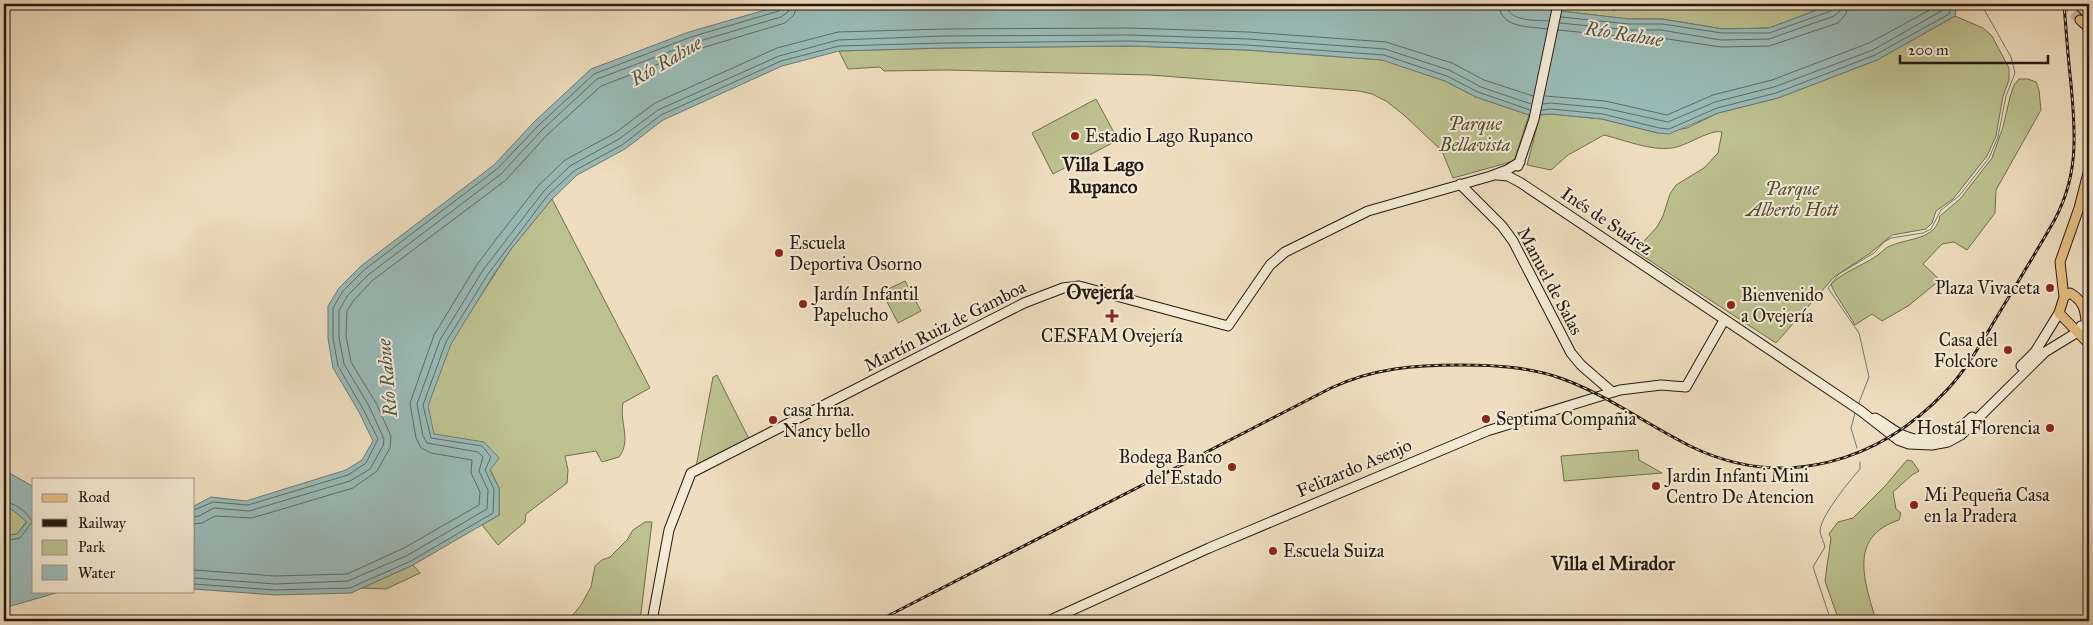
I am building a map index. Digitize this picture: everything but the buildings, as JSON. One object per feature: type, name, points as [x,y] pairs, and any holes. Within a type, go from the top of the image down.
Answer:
[{"type":"main road","points":[[2081,7],[2089,15]]},
{"type":"main road","points":[[2080,20],[2089,28]]},
{"type":"main road","points":[[2089,170],[2079,210],[2060,262],[2064,297],[2060,311],[2081,326],[2089,335]]},
{"type":"main road","points":[[2062,280],[2089,306]]},
{"type":"main road","points":[[2064,297],[2070,293],[2080,300],[2084,307],[2081,326],[2089,344]]},
{"type":"street","points":[[1514,178],[1534,119],[1558,4]]},
{"type":"street","points":[[1460,184],[1491,176],[1507,170],[1520,162]]},
{"type":"street","name":"Inés de Suárez","points":[[1491,176],[1503,175],[1514,178],[1724,321],[1858,409],[1886,423],[1904,436],[1932,438],[1956,431],[1988,406],[2045,352],[2081,326]]},
{"type":"street","name":"Martín Ruiz de Gamboa","points":[[652,621],[669,530],[691,473],[1024,304],[1063,288],[1079,286],[1228,326],[1270,264],[1285,252],[1368,211],[1460,184]]},
{"type":"street","name":"Manuel de Salas","points":[[1460,184],[1502,226],[1513,241],[1574,357],[1612,392]]},
{"type":"street","name":"Inés de Suárez","points":[[1988,406],[2029,358],[2053,325],[2060,311]]},
{"type":"street","name":"Felizardo Asenjo","points":[[1048,621],[1209,548],[1442,448],[1505,424],[1612,392],[1661,385],[1686,387],[1724,321]]},
{"type":"green space","points":[[1499,4],[1609,4],[1614,11],[1620,4],[1833,4],[1769,28],[1723,29],[1662,19],[1629,19]]},
{"type":"green space","name":"Parque Alberto Hott","points":[[1955,16],[1983,28],[1992,36],[2009,68],[2009,80],[2003,96],[1996,136],[1987,156],[1953,199],[1936,211],[1932,223],[1926,229],[1892,235],[1869,254],[1834,277],[1776,343],[1635,251],[1657,227],[1663,216],[1670,194],[1676,185],[1704,168],[1718,153],[1722,132],[1711,133],[1678,147],[1664,149],[1646,147],[1604,135],[1568,155],[1551,170],[1527,165],[1540,115],[1551,114],[1602,119],[1658,133],[1687,128],[1718,113],[1778,98],[1877,60]]},
{"type":"green space","name":"Parque Bellavista","points":[[1131,46],[1247,50],[1383,60],[1445,81],[1476,97],[1529,115],[1514,161],[1453,178],[1442,151],[1404,115],[1386,101],[1372,94],[1359,91],[1150,75],[946,70],[884,71],[880,67],[848,69],[839,51]]},
{"type":"green space","points":[[2019,79],[2028,79],[2036,82],[2039,90],[2041,110],[1996,190],[1995,213],[1967,250],[1954,242],[1942,244],[1923,264],[1940,280],[1908,306],[1882,321],[1872,314],[1855,325],[1831,284],[1888,247],[1920,237],[1933,230],[1940,216],[1960,199],[1992,158],[2003,127],[2014,85]]},
{"type":"green space","name":"Estadio Lago Rupanco","points":[[1096,99],[1118,140],[1053,174],[1032,133]]},
{"type":"green space","points":[[552,199],[650,388],[623,403],[625,444],[619,457],[602,462],[596,451],[565,456],[568,470],[567,483],[526,514],[525,522],[498,545],[482,525],[499,515],[499,488],[490,469],[430,439],[423,405],[446,342],[476,303],[511,249]]},
{"type":"green space","points":[[905,281],[921,311],[898,323],[882,292]]},
{"type":"green space","points":[[717,375],[749,439],[696,467],[713,377]]},
{"type":"green space","points":[[1638,450],[1639,460],[1662,473],[1564,481],[1561,456]]},
{"type":"green space","points":[[1907,460],[1912,461],[1919,471],[1893,492],[1896,509],[1901,513],[1899,520],[1883,528],[1872,537],[1866,549],[1864,562],[1865,576],[1876,621],[1839,621],[1825,581],[1831,538],[1829,534],[1838,522],[1853,518],[1885,486]]},
{"type":"green space","points":[[9,507],[27,521],[17,534],[8,535],[4,538],[4,508]]},
{"type":"green space","points":[[645,522],[652,522],[640,621],[568,621],[581,605],[591,587],[595,566],[602,560],[610,557],[627,540],[633,530]]},
{"type":"green space","points":[[413,565],[420,573],[386,589],[362,588]]},
{"type":"water","name":"Río Rahue","points":[[786,4],[1499,4],[1629,19],[1662,19],[1723,29],[1769,28],[1833,4],[1957,4],[1955,16],[1877,60],[1778,98],[1718,113],[1669,134],[1602,119],[1551,114],[1529,115],[1476,97],[1445,81],[1382,60],[1247,50],[1131,46],[839,51],[782,66],[663,120],[625,149],[577,175],[552,199],[511,249],[492,277],[451,344],[428,406],[434,434],[484,442],[499,458],[490,470],[499,488],[499,515],[413,565],[351,593],[275,595],[195,589],[195,505],[211,497],[246,501],[346,470],[362,460],[373,441],[359,412],[333,368],[328,338],[328,306],[339,288],[361,266],[494,165],[534,122],[591,69],[689,32]]},
{"type":"water","points":[[4,470],[32,486],[32,592],[60,592],[4,608],[4,538],[8,535],[17,534],[27,522],[9,507],[4,508]]},
{"type":"waterway","points":[[1858,405],[1869,377],[1859,333],[1828,288],[1839,274],[1874,253],[1884,242],[1891,238],[1923,233],[1931,229],[1941,210],[1959,196],[1989,158],[1998,137],[2006,96],[2015,73],[2011,57],[1981,4]]},
{"type":"waterway","points":[[1855,413],[1851,428],[1857,448]]},
{"type":"waterway","points":[[1831,621],[1813,567],[1825,547],[1820,532],[1824,518],[1836,499],[1860,469],[1860,462]]},
{"type":"tunnel","points":[[2063,4],[2080,20]]},
{"type":"railway","points":[[878,621],[1331,388],[1363,376],[1395,369],[1461,365],[1525,369],[1551,375],[1613,402],[1692,447],[1727,460],[1761,467],[1795,467],[1828,462],[1860,452],[1891,436],[1920,416],[1960,375],[1984,339],[2043,240],[2066,193],[2073,158],[2074,122],[2064,4]]},
{"type":"place","name":"Estadio Lago Rupanco","points":[[1075,136]]},
{"type":"place","name":"Escuela Deportiva Osorno","points":[[779,253]]},
{"type":"place","name":"Plaza Vivaceta","points":[[2050,288]]},
{"type":"place","name":"Jardín Infantil Papelucho","points":[[803,304]]},
{"type":"place","name":"Bienvenido a Ovejería","points":[[1731,305]]},
{"type":"place","name":"CESFAM Ovejería","points":[[1112,316]]},
{"type":"place","name":"Casa del Folckore","points":[[2008,350]]},
{"type":"place","name":"Septima Compañia","points":[[1486,419]]},
{"type":"place","name":"casa hrna. Nancy bello","points":[[773,420]]},
{"type":"place","name":"Hostal Florencia","points":[[2050,428]]},
{"type":"place","name":"Bodega Banco del Estado","points":[[1232,467]]},
{"type":"place","name":"Jardin Infanti Mini Centro De Atencion","points":[[1656,486]]},
{"type":"place","name":"Mi Pequeña Casa en la Pradera","points":[[1914,505]]},
{"type":"place","name":"Escuela Suiza","points":[[1273,551]]},
{"type":"district","name":"Villa Lago Rupanco","points":[[1103,175]]},
{"type":"district","name":"Ovejería","points":[[1100,292]]},
{"type":"district","name":"Villa el Mirador","points":[[1613,563]]}]
